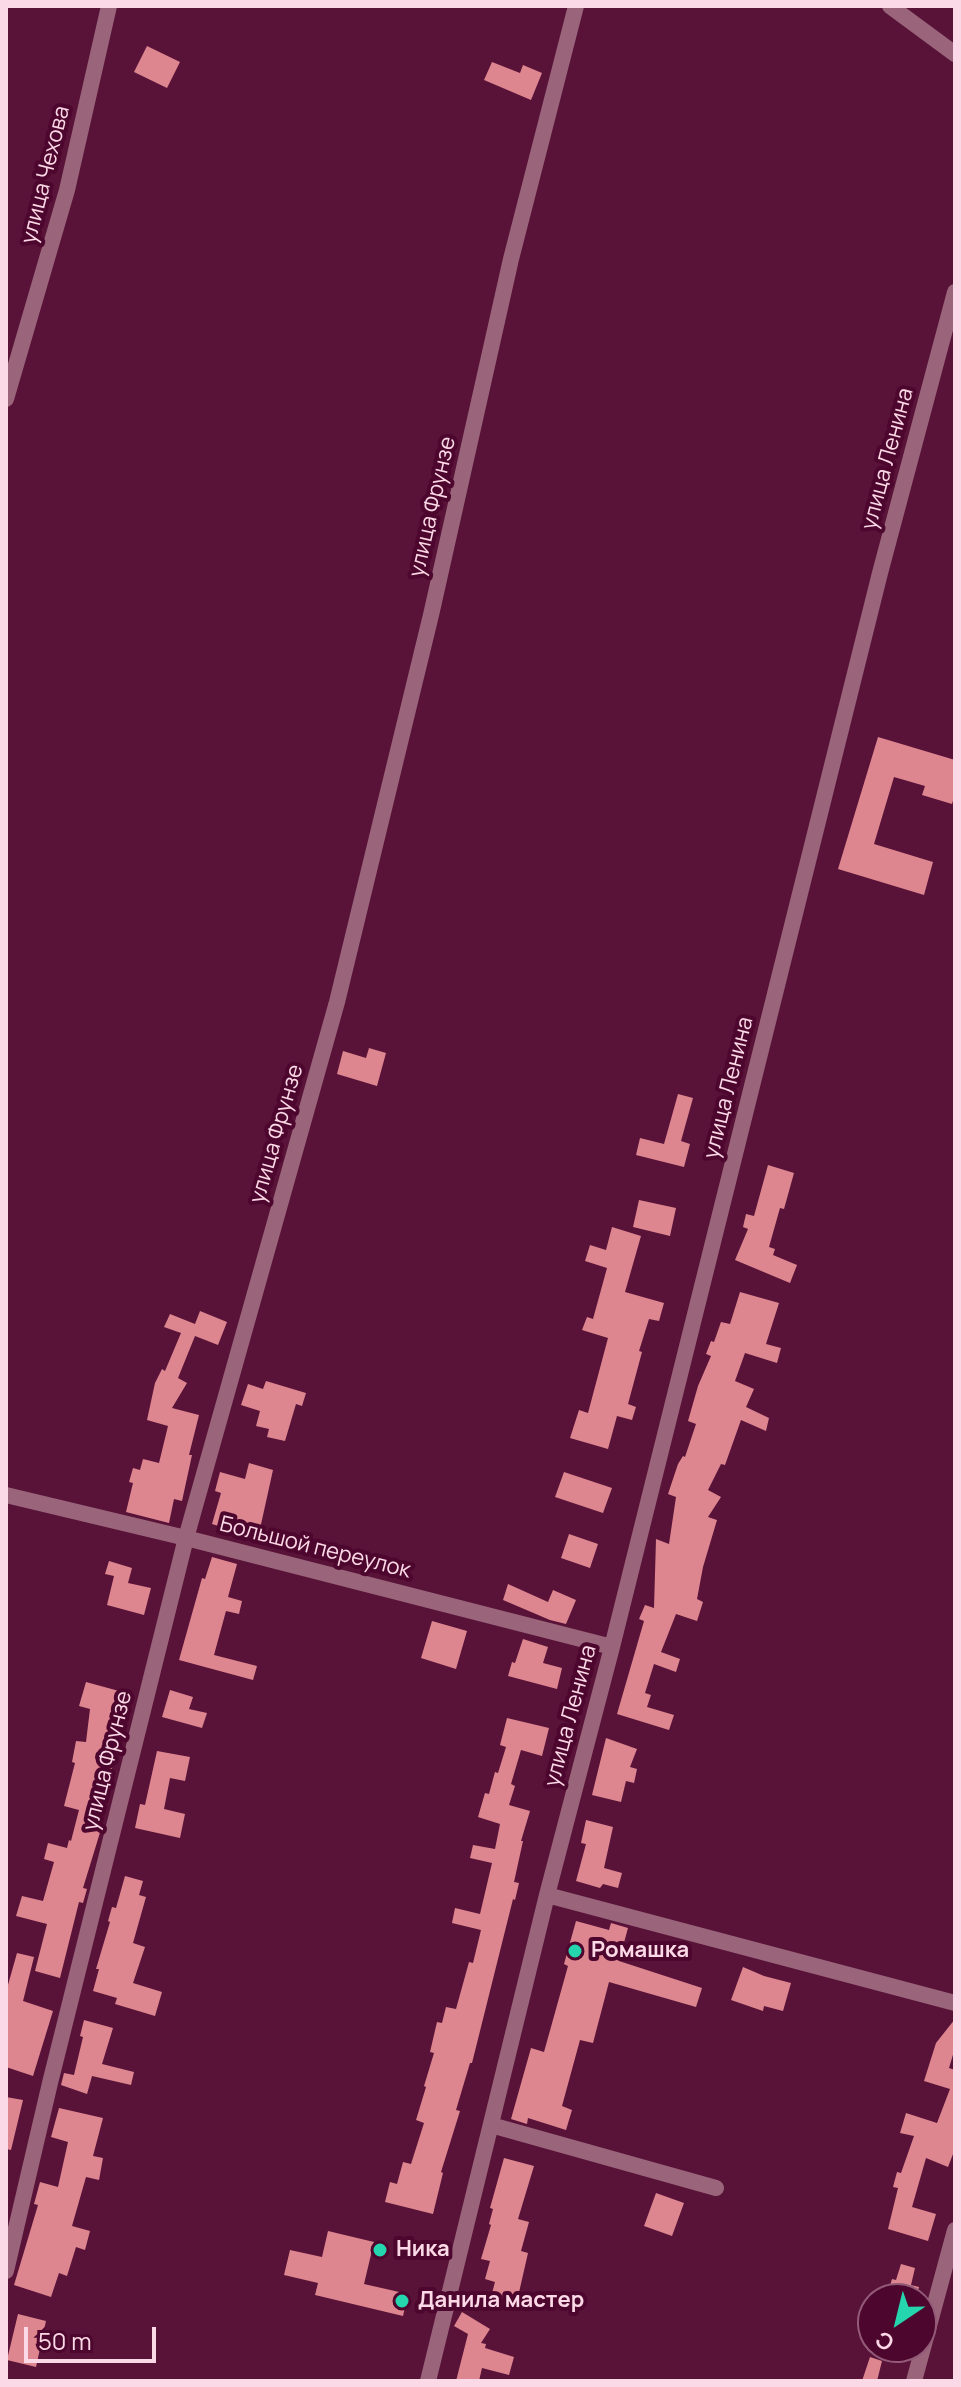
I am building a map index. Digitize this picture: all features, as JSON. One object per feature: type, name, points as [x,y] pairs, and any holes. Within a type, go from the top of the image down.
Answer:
[{"type":"street","name":"улица Чехова","points":[[6,399],[67,190],[109,6]]},
{"type":"street","name":"улица Фрунзе","points":[[6,2271],[186,1538],[337,1002],[431,615],[511,259],[576,6]]},
{"type":"street","points":[[890,6],[955,54]]},
{"type":"street","name":"улица Ленина","points":[[428,2381],[547,1895],[612,1647],[880,573],[955,292]]},
{"type":"street","name":"Большой переулок","points":[[6,1495],[612,1647]]},
{"type":"street","points":[[547,1895],[955,2003]]},
{"type":"street","points":[[491,2125],[716,2188]]},
{"type":"street","points":[[914,2381],[955,2230]]},
{"type":"building","points":[[147,46],[180,62],[167,88],[134,72]]},
{"type":"building","points":[[492,62],[520,73],[523,65],[542,73],[531,100],[484,80]]},
{"type":"building","points":[[878,737],[955,760],[952,804],[922,795],[925,786],[894,777],[874,844],[933,862],[924,895],[838,869]]},
{"type":"building","points":[[369,1048],[386,1053],[377,1086],[337,1074],[343,1051],[366,1058]]},
{"type":"building","points":[[678,1094],[693,1098],[681,1141],[690,1144],[684,1167],[636,1155],[640,1138],[664,1144]]},
{"type":"building","points":[[768,1165],[794,1173],[769,1247],[775,1249],[773,1255],[797,1265],[790,1283],[735,1260],[748,1229],[743,1227],[746,1214],[754,1216]]},
{"type":"building","points":[[639,1200],[676,1208],[670,1236],[633,1227]]},
{"type":"building","points":[[612,1227],[641,1236],[625,1292],[664,1303],[659,1321],[649,1319],[639,1351],[642,1352],[628,1404],[636,1407],[632,1420],[617,1416],[608,1449],[570,1438],[579,1410],[588,1413],[608,1338],[582,1330],[587,1317],[593,1319],[607,1268],[585,1261],[590,1245],[606,1250]]},
{"type":"building","points":[[740,1292],[779,1303],[766,1344],[781,1348],[777,1363],[745,1353],[735,1381],[754,1389],[746,1407],[769,1418],[766,1431],[741,1420],[725,1465],[721,1464],[708,1490],[721,1497],[708,1517],[717,1520],[697,1599],[703,1602],[697,1621],[676,1614],[661,1652],[680,1659],[676,1672],[654,1664],[645,1693],[651,1695],[647,1707],[674,1715],[669,1730],[617,1714],[644,1621],[639,1619],[645,1605],[654,1608],[656,1539],[669,1544],[676,1497],[668,1494],[696,1424],[688,1421],[711,1356],[706,1354],[721,1322],[730,1324]]},
{"type":"building","points":[[200,1311],[227,1322],[218,1345],[195,1336],[178,1378],[187,1383],[172,1408],[199,1415],[182,1501],[174,1499],[169,1523],[126,1512],[133,1483],[129,1482],[133,1468],[140,1470],[143,1459],[159,1463],[168,1426],[147,1420],[155,1383],[162,1369],[165,1371],[181,1333],[164,1327],[170,1314],[195,1324]]},
{"type":"building","points":[[266,1381],[306,1393],[302,1406],[296,1404],[285,1441],[267,1437],[269,1429],[256,1426],[260,1411],[241,1405],[248,1384],[263,1389]]},
{"type":"building","points":[[249,1463],[273,1470],[258,1538],[212,1524],[221,1493],[215,1491],[220,1472],[245,1479]]},
{"type":"building","points":[[564,1472],[612,1488],[603,1513],[555,1497]]},
{"type":"building","points":[[569,1534],[598,1544],[590,1568],[561,1558]]},
{"type":"building","points":[[212,1557],[237,1564],[228,1597],[242,1601],[239,1614],[226,1611],[214,1655],[257,1666],[253,1680],[179,1660],[202,1578],[205,1579]]},
{"type":"building","points":[[109,1561],[132,1568],[128,1583],[151,1588],[144,1615],[107,1605],[114,1576],[105,1574]]},
{"type":"building","points":[[508,1584],[548,1602],[553,1590],[576,1600],[566,1624],[503,1600]]},
{"type":"building","points":[[432,1621],[467,1631],[456,1669],[421,1658]]},
{"type":"building","points":[[523,1639],[548,1647],[543,1663],[562,1668],[557,1689],[508,1676]]},
{"type":"building","points":[[86,1682],[130,1694],[102,1826],[83,1888],[87,1889],[83,1903],[79,1902],[60,1978],[35,1971],[47,1924],[16,1916],[22,1896],[43,1901],[54,1862],[44,1859],[48,1843],[67,1848],[71,1841],[79,1810],[64,1806],[75,1763],[72,1762],[76,1741],[86,1742],[90,1709],[79,1706]]},
{"type":"building","points":[[170,1690],[193,1697],[189,1709],[207,1713],[202,1728],[162,1717]]},
{"type":"building","points":[[507,1718],[549,1728],[542,1756],[521,1750],[511,1784],[515,1786],[509,1805],[530,1811],[514,1882],[519,1883],[472,2063],[456,2110],[460,2111],[441,2172],[433,2214],[385,2202],[390,2182],[397,2184],[403,2162],[411,2164],[424,2123],[416,2120],[434,2053],[430,2052],[437,2022],[442,2023],[446,2007],[456,2009],[469,1962],[473,1963],[481,1930],[452,1923],[455,1908],[480,1914],[492,1863],[470,1858],[473,1845],[495,1849],[500,1824],[478,1817],[485,1793],[489,1794],[506,1747],[500,1745]]},
{"type":"building","points":[[606,1738],[637,1749],[630,1767],[637,1769],[634,1783],[626,1781],[621,1802],[592,1795]]},
{"type":"building","points":[[157,1751],[190,1757],[185,1781],[170,1778],[164,1809],[185,1814],[180,1838],[135,1828],[140,1804],[145,1805]]},
{"type":"building","points":[[586,1820],[613,1827],[604,1868],[622,1873],[618,1888],[603,1884],[600,1888],[576,1881],[586,1844],[581,1843]]},
{"type":"building","points":[[125,1876],[143,1881],[139,1895],[146,1897],[133,1943],[145,1947],[133,1983],[162,1992],[155,2016],[115,2004],[117,1998],[93,1991],[108,1921],[112,1907],[116,1908]]},
{"type":"building","points":[[576,1921],[609,1930],[611,1923],[628,1928],[619,1961],[702,1988],[696,2007],[609,1982],[593,2043],[580,2040],[562,2106],[572,2110],[566,2130],[528,2118],[527,2124],[511,2119],[531,2048],[544,2052],[568,1966],[564,1964]]},
{"type":"building","points":[[17,1953],[34,1957],[23,2001],[53,2011],[33,2076],[6,2067],[6,1992]]},
{"type":"building","points":[[743,1967],[791,1983],[783,2011],[764,2006],[763,2011],[731,2000]]},
{"type":"building","points":[[955,2019],[955,2048],[949,2068],[955,2070],[955,2149],[948,2167],[926,2158],[912,2207],[936,2214],[928,2241],[888,2229],[898,2188],[893,2187],[914,2136],[900,2133],[906,2113],[937,2123],[950,2089],[924,2081],[936,2043]]},
{"type":"building","points":[[84,2020],[113,2028],[102,2064],[134,2072],[131,2085],[92,2076],[87,2094],[61,2085],[64,2073],[74,2075]]},
{"type":"building","points":[[6,2097],[23,2100],[11,2150],[6,2149]]},
{"type":"building","points":[[59,2108],[103,2118],[93,2156],[103,2158],[99,2180],[86,2177],[72,2226],[90,2231],[85,2250],[76,2247],[67,2276],[59,2273],[51,2297],[14,2285],[38,2205],[34,2204],[40,2182],[58,2187],[68,2142],[51,2137]]},
{"type":"building","points":[[504,2158],[534,2166],[518,2219],[529,2222],[521,2251],[528,2253],[515,2310],[489,2304],[495,2282],[485,2279],[490,2261],[481,2259],[491,2225],[493,2209],[490,2208]]},
{"type":"building","points":[[656,2193],[684,2203],[672,2236],[644,2226]]},
{"type":"building","points":[[328,2231],[374,2242],[364,2284],[408,2294],[403,2316],[315,2295],[318,2283],[284,2275],[290,2250],[322,2257]]},
{"type":"building","points":[[901,2264],[915,2268],[911,2283],[891,2283],[892,2279],[896,2280]]},
{"type":"building","points":[[462,2312],[490,2329],[481,2343],[486,2344],[485,2348],[514,2357],[509,2375],[482,2368],[479,2381],[456,2381],[468,2334],[454,2326]]},
{"type":"building","points":[[18,2314],[46,2321],[36,2367],[7,2360]]},
{"type":"building","points":[[868,2363],[882,2363],[877,2381],[862,2381]]},
{"type":"place","name":"Ромашка","points":[[575,1951]]},
{"type":"place","name":"Ника","points":[[380,2250]]},
{"type":"place","name":"Данила мастер","points":[[402,2301]]}]
